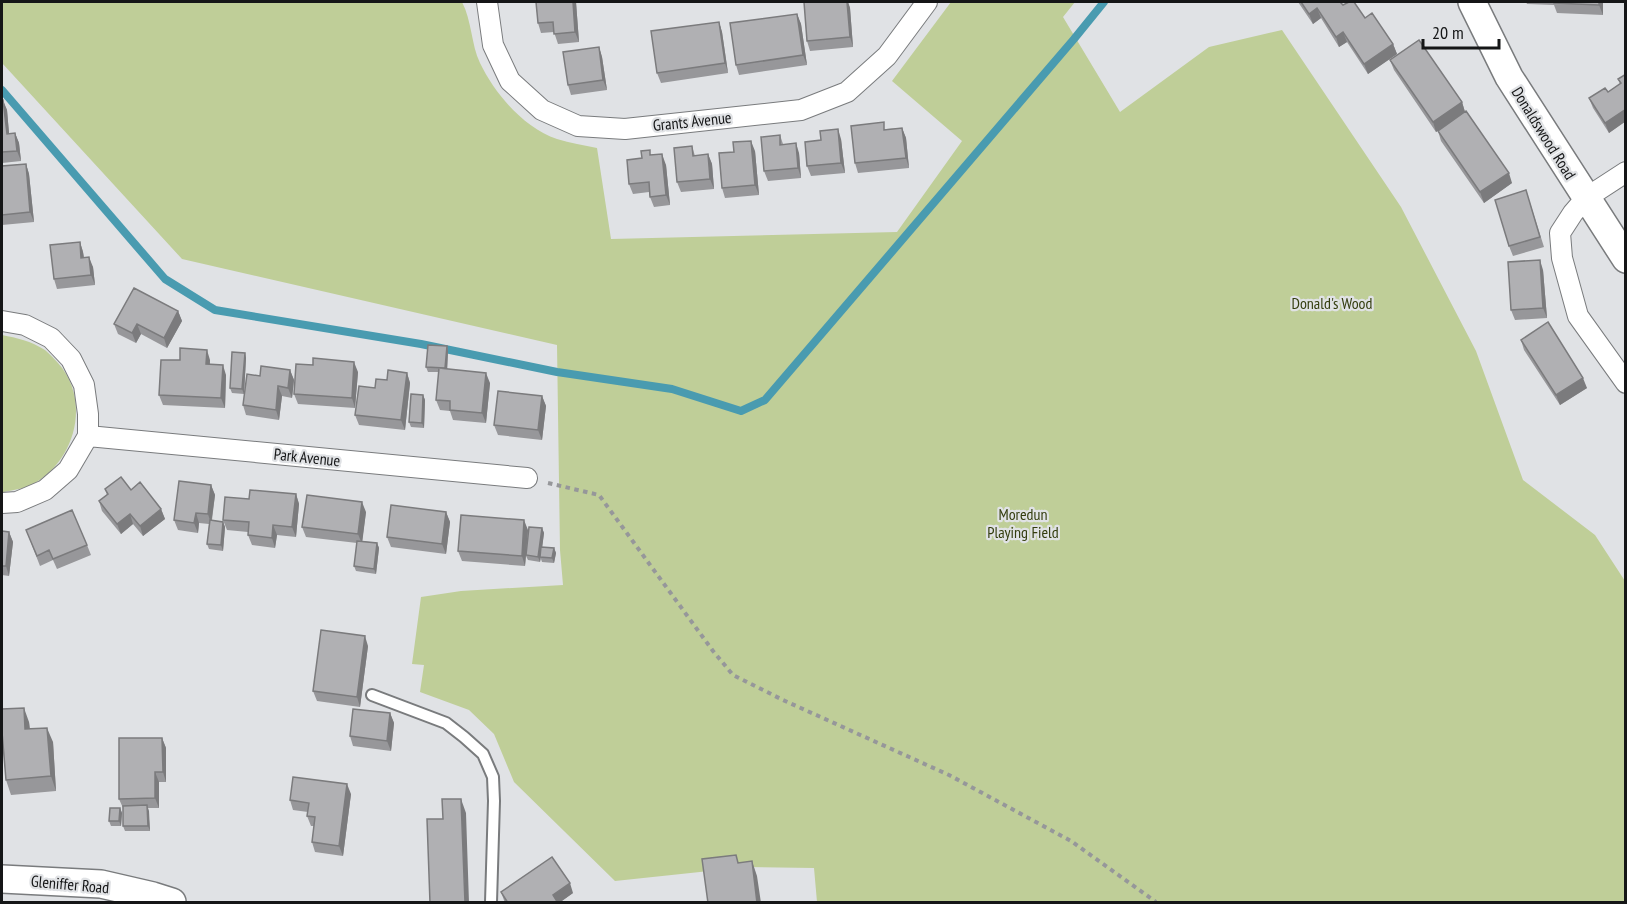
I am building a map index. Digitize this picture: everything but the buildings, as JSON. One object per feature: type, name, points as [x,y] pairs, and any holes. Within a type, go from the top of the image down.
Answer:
[{"type":"street","name":"Grants Avenue","points":[[486,2],[494,45],[510,81],[542,110],[578,126],[625,129],[801,110],[847,92],[887,56],[927,2]]},
{"type":"street","name":"Donaldswood Road","points":[[1472,2],[1509,77],[1626,259]]},
{"type":"street","points":[[1626,172],[1586,198],[1560,233],[1562,258],[1578,316],[1626,383]]},
{"type":"street","points":[[2,321],[25,325],[51,338],[71,359],[84,385],[88,414],[88,436],[68,470],[45,490],[17,502],[2,503]]},
{"type":"street","name":"Park Avenue","points":[[88,436],[527,478]]},
{"type":"street","name":"Gleniffer Road","points":[[2,879],[101,884],[153,896],[172,903]]},
{"type":"lane","points":[[372,695],[446,723],[483,754],[493,777],[491,903]]},
{"type":"path","points":[[527,478],[599,495],[733,675],[949,775],[1071,842],[1156,903]]},
{"type":"green space","points":[[2,2],[462,2],[480,63],[502,98],[522,118],[545,134],[597,148],[611,239],[897,232],[962,141],[892,81],[951,2],[1075,2],[1063,17],[1120,112],[1209,47],[1282,30],[1401,207],[1476,351],[1523,480],[1595,535],[1625,581],[1625,902],[817,902],[814,868],[747,867],[615,881],[514,782],[494,734],[469,710],[420,692],[424,665],[412,664],[421,597],[461,591],[563,585],[560,550],[557,345],[182,259],[2,63]]},
{"type":"green space","points":[[2,335],[34,344],[52,356],[68,378],[74,395],[76,412],[74,430],[59,462],[31,485],[4,492],[2,492]]},
{"type":"waterway","points":[[2,90],[165,279],[215,310],[421,344],[557,372],[672,389],[741,411],[765,400],[1104,2]]},
{"type":"park label","name":"Donald's Wood","points":[[1332,303]]},
{"type":"park label","name":"Moredun Playing Field","points":[[1023,523]]}]
